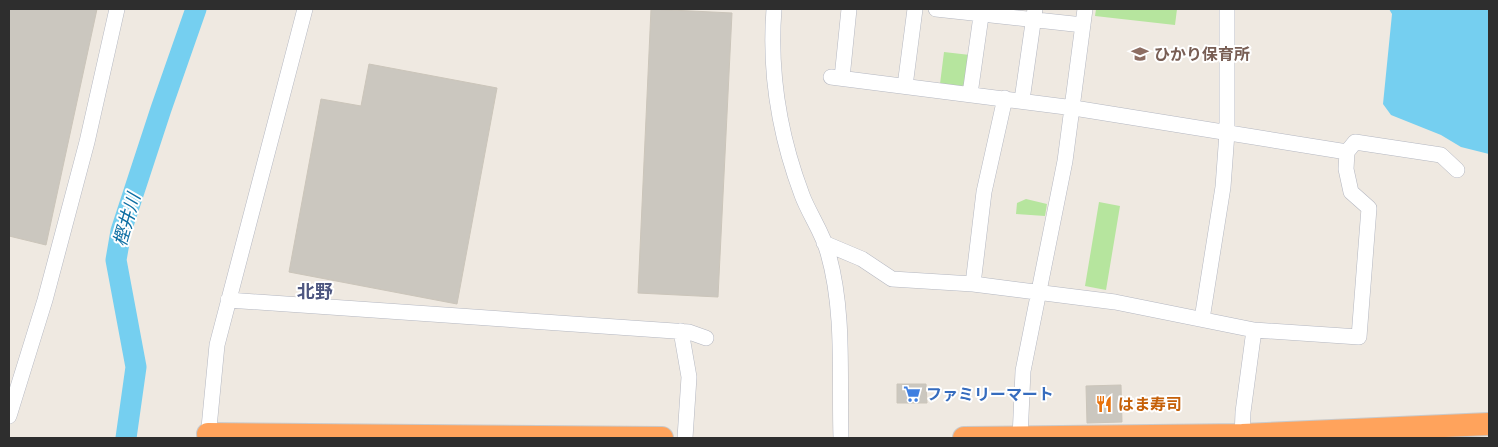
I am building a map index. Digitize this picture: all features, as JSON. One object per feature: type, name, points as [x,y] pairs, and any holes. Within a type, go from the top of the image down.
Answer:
[{"type":"highway","points":[[964,438],[1242,437],[1489,424]]},
{"type":"highway","points":[[208,436],[662,438]]},
{"type":"street","points":[[9,416],[45,300],[87,142],[117,9]]},
{"type":"street","points":[[208,436],[217,345],[305,9]]},
{"type":"street","points":[[774,9],[772,70],[780,124],[802,196],[824,243],[834,277],[838,313],[841,438]]},
{"type":"street","points":[[849,9],[836,77],[1022,100],[1347,152]]},
{"type":"street","points":[[905,86],[915,9]]},
{"type":"street","points":[[936,9],[1034,14],[1083,25]]},
{"type":"street","points":[[1020,437],[1023,372],[1074,108],[1085,9]]},
{"type":"street","points":[[1202,319],[1223,187],[1227,133],[1226,9]]},
{"type":"street","points":[[970,94],[981,11]]},
{"type":"street","points":[[1022,100],[1034,14]]},
{"type":"street","points":[[973,284],[984,192],[1004,98]]},
{"type":"street","points":[[824,243],[862,259],[892,279],[973,284],[1039,294],[1115,302],[1254,330],[1359,337],[1369,208],[1351,192],[1346,169],[1347,152],[1355,142],[1441,154],[1457,170]]},
{"type":"street","points":[[228,300],[681,331],[706,338]]},
{"type":"street","points":[[1242,437],[1243,412],[1254,330]]},
{"type":"street","points":[[681,331],[689,376],[685,438]]},
{"type":"green space","points":[[1096,9],[1177,9],[1175,25],[1095,16]]},
{"type":"green space","points":[[944,52],[970,55],[967,82],[961,87],[940,84]]},
{"type":"green space","points":[[1026,199],[1047,204],[1045,216],[1016,214],[1017,203]]},
{"type":"green space","points":[[1099,202],[1120,206],[1106,290],[1085,286]]},
{"type":"water","points":[[1389,9],[1489,9],[1489,154],[1461,147],[1441,135],[1391,115],[1383,104],[1392,14]]},
{"type":"building","points":[[9,9],[97,9],[46,245],[9,236]]},
{"type":"building","points":[[651,9],[732,13],[718,297],[638,293]]},
{"type":"building","points":[[369,64],[497,88],[457,304],[289,272],[321,99],[361,106]]},
{"type":"building","name":"ファミリーマート","points":[[897,384],[926,384],[927,403],[897,403]]},
{"type":"building","name":"はま寿司","points":[[1121,385],[1122,422],[1087,423],[1086,386]]},
{"type":"waterway","name":"樫井川","points":[[126,438],[136,367],[116,260],[121,231],[196,9]]},
{"type":"place","name":"ひかり保育所","points":[[1140,54]]},
{"type":"place","name":"ファミリーマート","points":[[912,394]]},
{"type":"place","name":"はま寿司","points":[[1104,404]]},
{"type":"district","name":"北野","points":[[315,292]]}]
